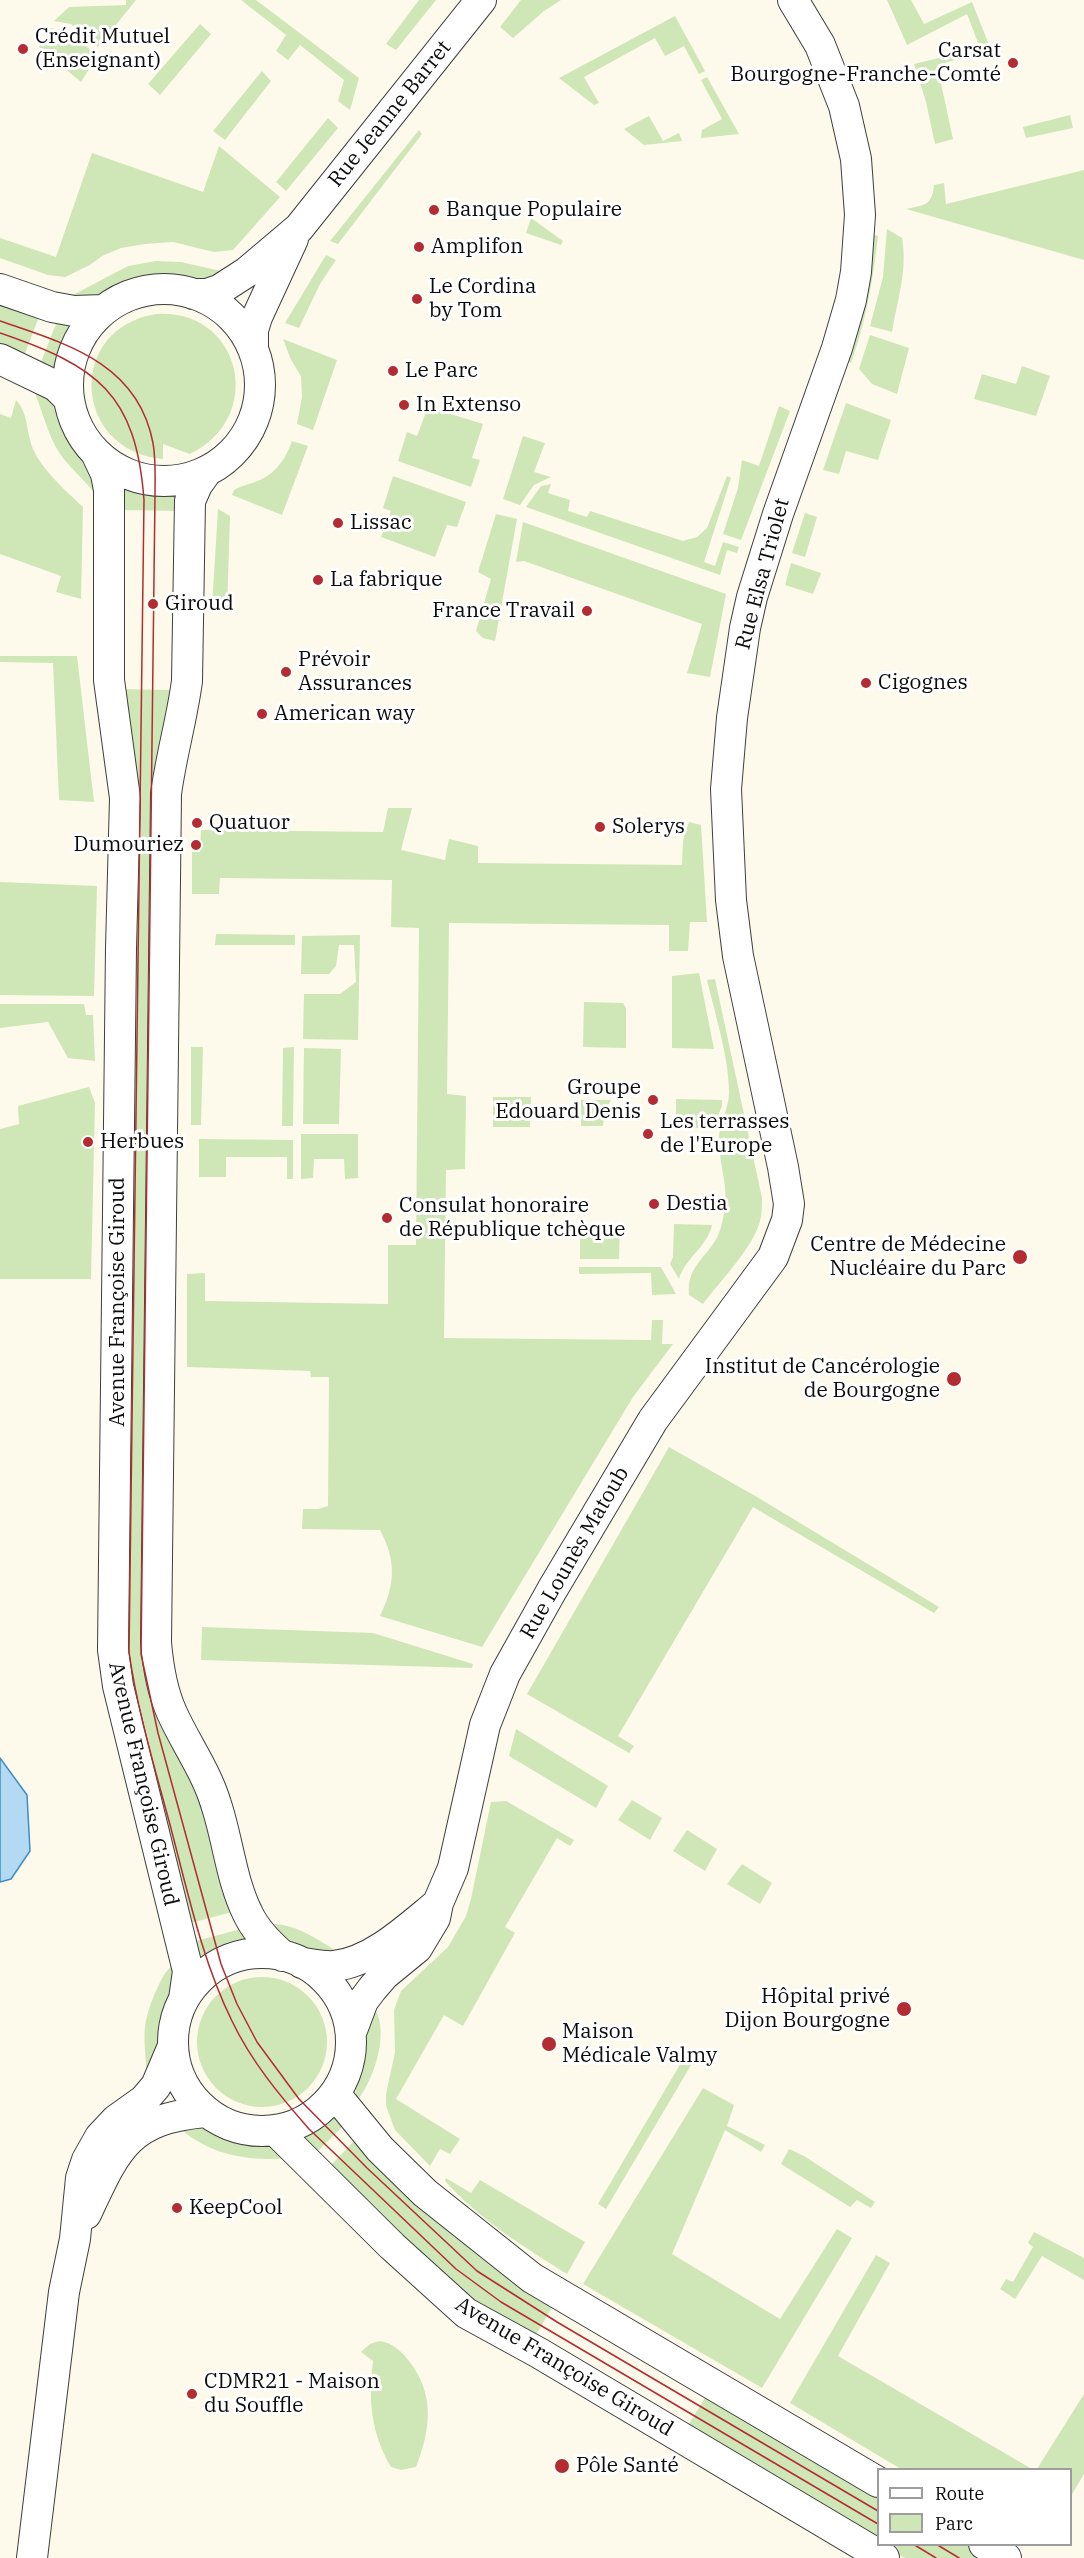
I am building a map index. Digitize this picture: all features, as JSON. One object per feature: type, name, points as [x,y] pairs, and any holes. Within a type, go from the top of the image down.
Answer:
[{"type":"street","name":"Rue Jeanne Barret","points":[[193,294],[207,294],[219,290],[247,272],[299,228],[480,0]]},
{"type":"street","name":"Rue Elsa Triolet","points":[[781,1237],[789,1204],[738,956],[731,900],[726,789],[732,718],[745,628],[752,597],[778,514],[837,348],[856,272],[860,215],[856,159],[840,96],[820,45],[793,0]]},
{"type":"street","name":"Rue Jeanne Barret","points":[[253,350],[253,330],[257,318],[299,228]]},
{"type":"street","name":"Avenue Françoise Giroud","points":[[0,289],[52,307],[74,311],[104,310]]},
{"type":"street","name":"Avenue Françoise Giroud","points":[[170,290],[193,294],[212,302],[229,315],[243,331],[253,350],[260,378],[258,406],[248,433],[230,455],[207,471],[182,480],[149,480],[126,474],[98,455],[84,439],[74,420],[68,381],[75,349],[87,328],[104,310],[124,298],[147,291],[170,290]]},
{"type":"street","points":[[0,359],[56,386],[69,399]]},
{"type":"street","name":"Avenue Françoise Giroud","points":[[98,455],[106,474],[109,490],[109,680],[124,798],[113,1650],[118,1686],[177,1934],[188,1971],[184,1999]]},
{"type":"street","name":"Avenue Françoise Giroud","points":[[207,471],[196,485],[190,501],[187,681],[170,762],[166,794],[156,1642],[158,1667],[171,1711],[213,1794],[239,1890],[248,1914],[268,1943],[314,1969],[335,1989],[347,2014],[352,2042],[348,2069],[336,2094],[320,2112],[299,2124],[277,2132],[249,2131],[231,2126],[205,2112],[185,2087],[174,2060],[172,2033],[179,2007],[194,1984],[213,1967],[235,1957],[260,1953],[293,1959]]},
{"type":"street","name":"Rue Lounès Matoub","points":[[351,2033],[363,2001],[372,1989],[384,1975],[417,1948],[429,1933],[438,1903],[453,1868],[485,1725],[505,1674],[653,1420],[763,1272],[773,1257],[781,1237]]},
{"type":"street","name":"Rue Lounès Matoub","points":[[293,1959],[331,1967],[347,1964],[373,1952],[408,1928],[438,1903]]},
{"type":"street","points":[[32,2558],[64,2292],[75,2239],[81,2178],[87,2160],[107,2129],[144,2100],[156,2086],[173,2046]]},
{"type":"street","points":[[336,2094],[380,2149],[425,2193],[532,2278],[877,2481]]},
{"type":"street","points":[[75,2239],[107,2169],[124,2144],[142,2129],[159,2120],[205,2112]]},
{"type":"street","name":"Avenue Françoise Giroud","points":[[277,2132],[392,2246],[466,2313],[539,2353],[884,2558]]},
{"type":"street","points":[[987,2546],[1006,2558]]},
{"type":"green space","points":[[126,0],[136,0],[98,47],[71,24],[54,21],[69,7],[126,5]]},
{"type":"green space","points":[[241,0],[256,0],[359,78],[350,110],[338,101],[344,80],[300,45],[288,60],[276,51],[286,35]]},
{"type":"green space","points":[[419,0],[436,0],[396,50],[386,44]]},
{"type":"green space","points":[[521,0],[561,0],[544,11],[513,38],[500,27]]},
{"type":"green space","points":[[887,0],[911,0],[924,24],[972,2],[991,50],[937,65],[953,139],[935,144],[926,102],[914,64],[980,48],[967,14],[907,45]]},
{"type":"green space","points":[[675,16],[705,71],[699,74],[684,46],[665,56],[655,38],[584,77],[599,103],[594,105],[559,78]]},
{"type":"green space","points":[[200,24],[211,34],[160,95],[148,84]]},
{"type":"green space","points":[[51,28],[71,32],[97,56],[81,82],[39,47]]},
{"type":"green space","points":[[262,71],[271,81],[225,140],[213,131]]},
{"type":"green space","points":[[707,77],[739,134],[701,138],[702,130],[722,119],[701,80]]},
{"type":"green space","points":[[1070,115],[1073,128],[1026,138],[1023,127]]},
{"type":"green space","points":[[649,116],[663,141],[679,133],[682,141],[644,145],[624,129]]},
{"type":"green space","points":[[328,118],[338,128],[286,191],[276,182]]},
{"type":"green space","points":[[419,130],[422,134],[338,244],[330,241]]},
{"type":"green space","points":[[219,146],[280,197],[233,250],[214,252],[173,242],[145,244],[121,248],[65,277],[48,275],[0,258],[0,238],[56,257],[92,153],[203,192]]},
{"type":"green space","points":[[1084,170],[1084,260],[906,209],[918,207],[929,201],[934,185],[944,183],[946,204]]},
{"type":"green space","points":[[531,218],[563,241],[561,245],[526,233]]},
{"type":"green space","points":[[887,229],[902,238],[904,261],[892,332],[870,326],[883,277]]},
{"type":"green space","points":[[871,234],[878,236],[874,268],[865,316],[851,363],[847,361]]},
{"type":"green space","points":[[326,255],[336,260],[320,284],[299,328],[285,323]]},
{"type":"green space","points":[[156,261],[181,262],[225,272],[200,283],[174,279],[151,279],[97,298],[71,296],[128,266]]},
{"type":"green space","points":[[0,300],[40,314],[23,359],[0,349]]},
{"type":"green space","points":[[156,314],[185,317],[208,328],[224,346],[234,368],[235,392],[229,416],[214,437],[190,454],[163,444],[163,459],[133,451],[111,435],[97,413],[92,389],[95,364],[106,341],[127,324]]},
{"type":"green space","points":[[58,319],[73,323],[74,326],[65,350],[56,370],[39,367]]},
{"type":"green space","points":[[870,335],[909,348],[897,394],[872,384],[859,369]]},
{"type":"green space","points":[[283,339],[337,360],[313,430],[297,424],[302,397],[301,376],[291,360]]},
{"type":"green space","points":[[1022,366],[1050,376],[1036,416],[974,399],[982,374],[1016,384]]},
{"type":"green space","points":[[39,388],[58,409],[94,473],[100,501],[56,447],[35,393]]},
{"type":"green space","points":[[16,400],[23,411],[37,457],[55,480],[83,507],[81,599],[56,592],[61,576],[0,554],[0,414],[11,418]]},
{"type":"green space","points":[[846,403],[891,420],[878,460],[846,451],[839,474],[823,470]]},
{"type":"green space","points":[[779,406],[790,411],[741,540],[723,534],[738,488],[742,460],[759,466]]},
{"type":"green space","points":[[428,407],[483,424],[472,458],[480,460],[471,487],[398,461],[407,432],[417,436]]},
{"type":"green space","points":[[523,436],[545,443],[534,472],[551,477],[534,485],[520,505],[503,499]]},
{"type":"green space","points":[[292,441],[308,446],[282,515],[232,495],[234,490],[262,479],[277,468]]},
{"type":"green space","points":[[393,476],[466,502],[457,527],[447,525],[435,557],[381,537],[391,511],[383,508]]},
{"type":"green space","points":[[727,476],[731,478],[704,562],[715,566],[723,542],[739,547],[737,553],[727,550],[720,575],[526,507],[541,486],[551,484],[548,493],[570,500],[568,511],[587,517],[590,511],[683,541],[697,537],[707,528]]},
{"type":"green space","points":[[122,487],[146,493],[176,494],[179,511],[119,510]]},
{"type":"green space","points":[[218,509],[230,516],[227,611],[212,606]]},
{"type":"green space","points":[[805,513],[817,517],[805,557],[792,553]]},
{"type":"green space","points":[[496,514],[517,519],[495,641],[483,638],[476,631],[491,579],[478,572]]},
{"type":"green space","points":[[523,522],[726,594],[710,677],[687,673],[702,624],[524,561],[516,562]]},
{"type":"green space","points":[[791,563],[821,573],[813,594],[785,585]]},
{"type":"green space","points":[[0,656],[77,656],[94,802],[59,800],[53,663],[0,662]]},
{"type":"green space","points":[[119,689],[174,690],[147,1619],[186,1761],[236,1911],[183,1925],[128,1689]]},
{"type":"green space","points":[[388,808],[412,808],[401,850],[445,860],[449,839],[478,846],[478,863],[682,865],[683,840],[689,822],[701,825],[707,922],[690,922],[688,951],[669,951],[669,925],[449,923],[447,1094],[466,1096],[465,1169],[446,1170],[444,1338],[651,1340],[652,1320],[663,1320],[662,1344],[673,1344],[633,1397],[482,1647],[380,1616],[389,1594],[392,1573],[389,1553],[380,1530],[302,1529],[303,1509],[328,1506],[329,1377],[311,1377],[310,1371],[187,1367],[187,1274],[205,1273],[205,1301],[388,1304],[388,1245],[416,1245],[419,928],[391,927],[392,880],[220,878],[219,894],[192,894],[192,852],[200,852],[201,830],[383,832]]},
{"type":"green space","points":[[0,882],[97,886],[94,996],[0,995]]},
{"type":"green space","points":[[216,934],[295,935],[295,945],[215,945]]},
{"type":"green space","points":[[360,935],[358,1040],[303,1039],[304,994],[340,994],[356,982],[354,945],[339,945],[336,966],[329,974],[301,974],[302,936]]},
{"type":"green space","points":[[699,973],[714,1049],[672,1048],[672,976]]},
{"type":"green space","points":[[715,979],[762,1198],[762,1207],[760,1221],[751,1242],[703,1304],[689,1295],[689,1284],[696,1267],[717,1237],[725,1203],[719,1135],[729,1092],[724,1051],[707,980]]},
{"type":"green space","points":[[584,1002],[623,1003],[626,1008],[626,1048],[583,1047]]},
{"type":"green space","points":[[0,1004],[84,1004],[86,1015],[93,1015],[95,1061],[68,1058],[48,1022],[0,1028]]},
{"type":"green space","points":[[191,1047],[203,1047],[201,1125],[191,1125]]},
{"type":"green space","points":[[294,1047],[293,1126],[282,1126],[283,1048]]},
{"type":"green space","points":[[304,1048],[341,1049],[339,1124],[303,1124]]},
{"type":"green space","points":[[89,1087],[95,1103],[91,1279],[0,1279],[0,1129],[19,1124],[18,1106]]},
{"type":"green space","points":[[493,1097],[531,1097],[530,1127],[493,1127]]},
{"type":"green space","points":[[676,1099],[722,1100],[722,1106],[713,1128],[676,1128]]},
{"type":"green space","points":[[581,1100],[611,1100],[605,1111],[603,1126],[581,1126]]},
{"type":"green space","points":[[301,1134],[358,1134],[358,1178],[345,1179],[344,1159],[314,1159],[313,1178],[301,1179]]},
{"type":"green space","points":[[199,1139],[293,1140],[293,1179],[287,1179],[287,1157],[226,1157],[226,1177],[199,1177]]},
{"type":"green space","points":[[580,1224],[620,1225],[619,1259],[580,1259]]},
{"type":"green space","points":[[674,1224],[712,1225],[706,1239],[686,1265],[679,1279],[670,1264],[673,1257]]},
{"type":"green space","points":[[579,1267],[661,1267],[676,1294],[652,1295],[651,1273],[579,1274]]},
{"type":"green space","points":[[669,1447],[757,1497],[939,1607],[934,1613],[753,1507],[618,1736],[634,1746],[629,1753],[527,1694]]},
{"type":"green space","points":[[202,1627],[373,1633],[473,1664],[472,1668],[201,1660]]},
{"type":"green space","points":[[516,1729],[608,1786],[596,1808],[509,1756]]},
{"type":"green space","points":[[632,1800],[662,1818],[650,1840],[618,1820]]},
{"type":"green space","points":[[506,1801],[574,1840],[570,1846],[557,1838],[505,1927],[515,1933],[463,2026],[444,2015],[396,2099],[460,2139],[450,2154],[440,2149],[430,2166],[395,2130],[386,2106],[386,2094],[395,2052],[394,2010],[401,1991],[448,1947],[466,1916],[491,1802]]},
{"type":"green space","points":[[687,1830],[717,1849],[705,1871],[673,1851]]},
{"type":"green space","points":[[742,1864],[772,1883],[760,1904],[727,1884]]},
{"type":"green space","points":[[274,1924],[300,1930],[339,1953],[309,1950],[294,1945],[269,1928]]},
{"type":"green space","points":[[245,1928],[250,1940],[201,1963],[188,1943]]},
{"type":"green space","points":[[176,1963],[177,1992],[167,2013],[161,2048],[147,2082],[144,2035],[147,2015],[162,1978]]},
{"type":"green space","points":[[262,1977],[287,1982],[308,1996],[322,2017],[327,2042],[322,2067],[308,2088],[287,2102],[262,2107],[237,2102],[216,2088],[202,2067],[197,2042],[202,2017],[216,1996],[237,1982]]},
{"type":"green space","points":[[371,2003],[380,2025],[379,2052],[370,2079],[357,2101],[356,2078],[359,2051]]},
{"type":"green space","points":[[685,2056],[694,2060],[606,2209],[598,2204]]},
{"type":"green space","points":[[703,2088],[734,2105],[727,2126],[765,2145],[761,2152],[725,2130],[672,2254],[780,2319],[837,2229],[852,2238],[762,2388],[583,2284]]},
{"type":"green space","points":[[336,2115],[343,2126],[314,2155],[301,2137],[330,2116]]},
{"type":"green space","points":[[176,2125],[207,2126],[233,2138],[266,2144],[283,2151],[288,2158],[257,2159],[228,2154],[201,2143]]},
{"type":"green space","points":[[358,2137],[555,2302],[533,2340],[471,2300],[327,2169]]},
{"type":"green space","points":[[789,2149],[804,2156],[875,2202],[871,2208],[857,2200],[850,2207],[781,2164]]},
{"type":"green space","points":[[446,2178],[471,2193],[480,2180],[585,2242],[567,2274],[487,2220],[458,2195],[445,2181]]},
{"type":"green space","points":[[1034,2232],[1084,2258],[1084,2280],[1042,2256],[1015,2299],[1000,2289],[1006,2279],[1013,2282],[1033,2247],[1028,2243]]},
{"type":"green space","points":[[876,2255],[890,2263],[838,2356],[1030,2468],[899,2468],[790,2403]]},
{"type":"green space","points":[[379,2341],[392,2345],[409,2361],[417,2373],[427,2399],[425,2439],[416,2467],[401,2470],[391,2467],[375,2429],[371,2403],[373,2361],[361,2352],[370,2344]]},
{"type":"green space","points":[[709,2391],[877,2490],[877,2542],[686,2429]]},
{"type":"green space","points":[[1084,2394],[1084,2474],[1072,2494],[1072,2468],[1038,2468]]},
{"type":"green space","points":[[884,2546],[972,2546],[993,2558],[905,2558]]},
{"type":"water","points":[[0,1758],[27,1795],[30,1851],[11,1879],[0,1882]]},
{"type":"tram line","points":[[0,321],[74,349],[116,375],[132,393],[145,416],[154,449],[141,1654],[158,1733],[221,1964],[237,2004],[257,2042],[299,2099],[367,2168],[477,2271],[557,2322],[877,2510]]},
{"type":"tram line","points":[[0,333],[62,358],[86,372],[105,389],[120,409],[132,433],[144,500],[129,1652],[141,1716],[189,1897],[203,1948],[221,1997],[248,2050],[298,2117],[456,2269],[501,2302],[877,2523]]},
{"type":"tram line","points":[[916,2546],[936,2558]]},
{"type":"tram line","points":[[939,2546],[959,2558]]},
{"type":"place","name":"Crédit Mutuel (Enseignant)","points":[[23,49]]},
{"type":"place","name":"Carsat Bourgogne-Franche-Comté","points":[[1013,63]]},
{"type":"place","name":"Banque Populaire","points":[[434,210]]},
{"type":"place","name":"Amplifon","points":[[419,247]]},
{"type":"place","name":"Le Cordina by Tom","points":[[417,299]]},
{"type":"place","name":"Le Parc","points":[[393,371]]},
{"type":"place","name":"In Extenso","points":[[404,405]]},
{"type":"place","name":"Lissac","points":[[338,523]]},
{"type":"place","name":"La fabrique","points":[[318,580]]},
{"type":"place","name":"Giroud","points":[[153,604]]},
{"type":"place","name":"France Travail","points":[[587,611]]},
{"type":"place","name":"Prévoir Assurances","points":[[286,672]]},
{"type":"place","name":"Cigognes","points":[[866,683]]},
{"type":"place","name":"American way","points":[[262,714]]},
{"type":"place","name":"Quatuor","points":[[197,823]]},
{"type":"place","name":"Solerys","points":[[600,827]]},
{"type":"place","name":"Dumouriez","points":[[196,845]]},
{"type":"place","name":"Groupe Edouard Denis","points":[[653,1100]]},
{"type":"place","name":"Les terrasses de l'Europe","points":[[648,1134]]},
{"type":"place","name":"Herbues","points":[[88,1142]]},
{"type":"place","name":"Destia","points":[[654,1204]]},
{"type":"place","name":"Consulat honoraire de République tchèque","points":[[387,1218]]},
{"type":"place","name":"Centre de Médecine Nucléaire du Parc","points":[[1020,1257]]},
{"type":"place","name":"Institut de Cancérologie de Bourgogne","points":[[954,1379]]},
{"type":"place","name":"Hôpital privé Dijon Bourgogne","points":[[904,2009]]},
{"type":"place","name":"Maison Médicale Valmy","points":[[549,2044]]},
{"type":"place","name":"KeepCool","points":[[177,2208]]},
{"type":"place","name":"CDMR21 - Maison du Souffle","points":[[192,2394]]},
{"type":"place","name":"Pôle Santé","points":[[562,2466]]}]
